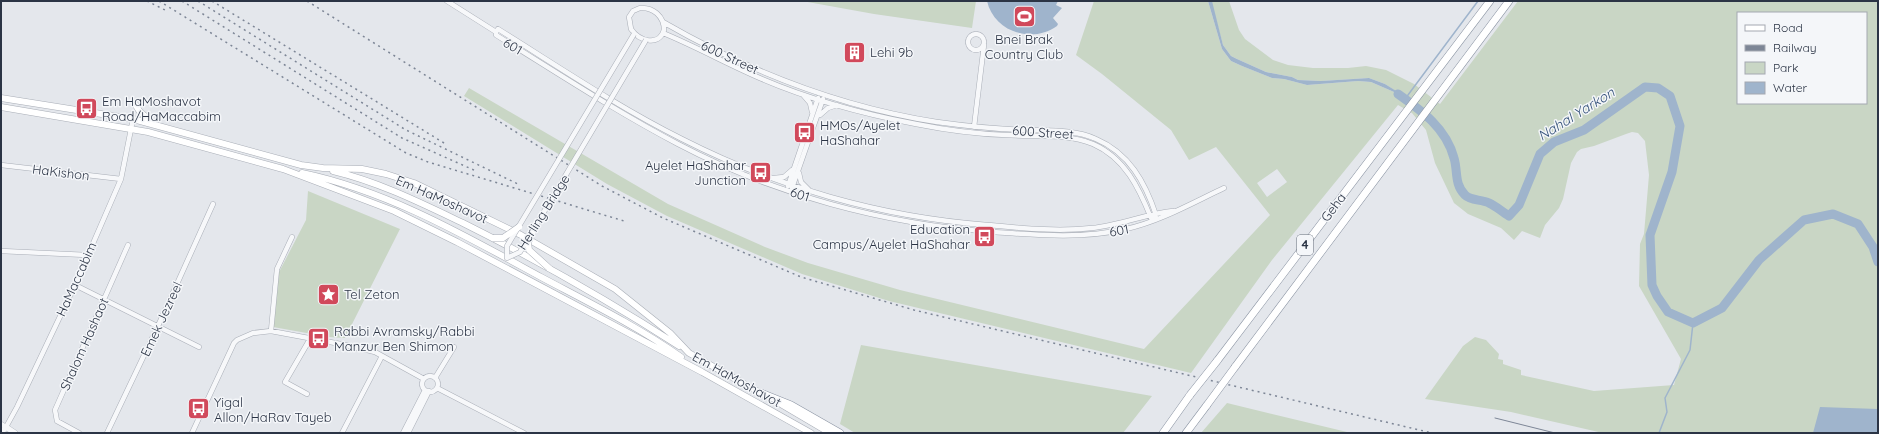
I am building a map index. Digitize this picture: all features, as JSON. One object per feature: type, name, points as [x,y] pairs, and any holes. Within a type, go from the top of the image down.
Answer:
[{"type":"highway","name":"Geha","points":[[1163,433],[1177,412],[1490,1]]},
{"type":"highway","name":"Geha","points":[[1186,433],[1509,1]]},
{"type":"highway","points":[[761,393],[791,405],[840,433]]},
{"type":"highway","points":[[1160,433],[1177,412]]},
{"type":"main road","name":"Em HaMoshavot","points":[[1,98],[133,119],[301,165],[323,168],[362,169],[386,174],[414,183],[521,235],[615,289],[670,333],[689,353],[830,433]]},
{"type":"main road","points":[[135,104],[143,116],[157,125]]},
{"type":"main road","name":"Em HaMoshavot","points":[[1,107],[132,128],[283,169],[394,211],[457,242],[702,372],[811,433]]},
{"type":"main road","points":[[323,168],[352,175],[391,190],[493,238],[549,268],[635,318],[689,353]]},
{"type":"main road","points":[[283,169],[336,182],[376,195],[414,211],[507,258],[593,305],[672,351],[702,372]]},
{"type":"main road","points":[[493,238],[503,238],[519,227]]},
{"type":"main road","points":[[532,233],[528,243],[529,250],[549,268]]},
{"type":"main road","points":[[788,419],[804,433]]},
{"type":"street","points":[[447,1],[496,32]]},
{"type":"street","points":[[643,8],[651,10],[660,16],[663,22],[663,33],[656,40],[646,40],[634,34],[629,21],[631,14],[636,10],[643,8]]},
{"type":"street","name":"600 Street","points":[[663,22],[702,44],[760,72],[822,94],[891,113],[974,127],[1065,131],[1095,138],[1107,144],[1127,161],[1140,178],[1156,214]]},
{"type":"street","name":"601","points":[[498,29],[632,112],[682,139],[732,163],[810,191],[886,211],[967,224],[1069,229],[1092,228],[1124,223],[1175,210],[1152,222],[1125,229],[1069,236],[966,230],[863,212],[790,191],[736,171],[669,139],[496,35],[496,32],[498,29]]},
{"type":"street","name":"600 Street","points":[[663,33],[758,77],[801,94],[890,119],[936,128],[1004,135],[1064,137],[1093,144],[1123,165],[1137,186],[1152,222]]},
{"type":"street","name":"Herling Bridge","points":[[634,34],[507,246],[507,258],[520,252],[646,40]]},
{"type":"street","points":[[974,127],[984,40],[981,35],[973,34],[968,38],[967,43],[979,56],[981,61]]},
{"type":"street","points":[[974,50],[980,49],[984,45]]},
{"type":"street","points":[[801,94],[810,103],[812,115]]},
{"type":"street","points":[[790,191],[788,184],[818,99],[822,94]]},
{"type":"street","points":[[790,191],[794,186],[823,101],[822,94]]},
{"type":"street","points":[[817,118],[828,108],[838,105]]},
{"type":"street","name":"HaMaccabim","points":[[1,433],[3,426],[17,407],[75,285],[86,255],[121,180],[133,119]]},
{"type":"street","name":"HaKishon","points":[[1,165],[121,180]]},
{"type":"street","points":[[772,178],[784,176],[793,169]]},
{"type":"street","points":[[799,172],[801,182],[810,191]]},
{"type":"street","points":[[1175,210],[1224,188]]},
{"type":"street","points":[[1152,203],[1160,210],[1165,212]]},
{"type":"street","name":"Emek Jezreel","points":[[107,433],[158,326],[213,204]]},
{"type":"street","points":[[1140,219],[1144,213],[1146,205]]},
{"type":"street","points":[[1152,222],[1156,214]]},
{"type":"street","points":[[271,331],[277,269],[292,237]]},
{"type":"street","name":"Shalom Hashaot","points":[[79,433],[57,421],[55,410],[128,245]]},
{"type":"street","points":[[1,250],[86,255]]},
{"type":"street","points":[[1,254],[15,252]]},
{"type":"street","points":[[75,285],[199,347]]},
{"type":"street","points":[[192,433],[234,343],[237,340],[253,333],[271,331],[362,348],[382,356],[424,379]]},
{"type":"street","points":[[307,394],[285,382],[310,339]]},
{"type":"street","points":[[435,378],[454,347]]},
{"type":"street","points":[[342,433],[382,356]]},
{"type":"street","points":[[428,376],[435,378],[438,382],[437,388],[434,391],[427,390],[422,384],[424,379],[428,376]]},
{"type":"street","points":[[437,388],[524,433]]},
{"type":"street","points":[[403,433],[427,390]]},
{"type":"street","points":[[408,433],[427,390]]},
{"type":"street","points":[[3,426],[15,433]]},
{"type":"green space","points":[[802,1],[976,1],[972,28],[874,14]]},
{"type":"green space","points":[[1094,1],[1208,1],[1222,49],[1231,61],[1272,78],[1284,79],[1307,85],[1358,81],[1371,82],[1394,92],[1406,102],[1408,99],[1385,84],[1369,78],[1321,81],[1298,80],[1292,77],[1266,72],[1231,56],[1223,45],[1211,1],[1229,1],[1239,30],[1245,39],[1273,60],[1288,65],[1313,68],[1348,68],[1366,66],[1386,70],[1414,84],[1440,104],[1518,1],[1878,1],[1878,433],[1603,433],[1511,412],[1425,399],[1463,346],[1475,337],[1486,340],[1499,354],[1498,359],[1503,360],[1503,364],[1521,370],[1521,375],[1594,391],[1674,385],[1681,359],[1639,286],[1640,244],[1644,234],[1649,175],[1645,141],[1638,133],[1632,132],[1594,146],[1581,149],[1577,152],[1571,163],[1563,199],[1559,208],[1545,225],[1540,238],[1522,231],[1514,240],[1501,228],[1468,214],[1454,203],[1435,163],[1426,130],[1412,113],[1398,105],[1272,260],[1191,373],[889,301],[802,274],[667,216],[607,184],[464,96],[469,88],[668,204],[765,247],[808,263],[900,290],[1144,349],[1270,215],[1216,147],[1189,160],[1171,130],[1076,55]],"holes":[[[1277,169],[1287,182],[1267,197],[1257,183]]]},
{"type":"green space","points":[[308,191],[400,229],[345,338],[329,337],[273,327],[277,276],[306,220]]},
{"type":"green space","points":[[861,345],[1152,396],[1123,433],[855,433],[840,424]]},
{"type":"green space","points":[[1227,403],[1347,432],[1352,433],[1201,433]]},
{"type":"water","name":"Bnei Brak Country Club","points":[[987,1],[1058,1],[1056,5],[1062,8],[1053,18],[1058,24],[1057,26],[1036,34],[1026,34],[1015,32],[997,21],[991,12]]},
{"type":"water","points":[[1208,1],[1212,1],[1223,45],[1231,56],[1237,59],[1266,72],[1292,77],[1298,80],[1321,81],[1369,78],[1385,84],[1409,99],[1406,102],[1394,92],[1371,82],[1358,81],[1307,85],[1284,79],[1272,78],[1231,61],[1222,49]]},
{"type":"water","points":[[1820,407],[1878,409],[1878,433],[1813,433]]},
{"type":"waterway","points":[[1405,99],[1478,1]]},
{"type":"waterway","name":"Nahal Yarkon","points":[[1398,94],[1432,121],[1445,138],[1454,158],[1459,186],[1465,195],[1467,197],[1489,203],[1509,216],[1519,205],[1540,154],[1554,142],[1584,130],[1645,87],[1658,88],[1670,96],[1680,126],[1672,172],[1650,235],[1652,285],[1657,296],[1668,312],[1693,323],[1722,308],[1759,260],[1804,220],[1833,214],[1858,224],[1873,247],[1878,262]]},
{"type":"waterway","points":[[1659,433],[1667,412],[1665,398],[1690,350],[1693,323]]},
{"type":"tram line","points":[[1495,418],[1555,433]]},
{"type":"railway","points":[[147,1],[165,10]]},
{"type":"railway","points":[[159,1],[406,153],[428,162],[624,221]]},
{"type":"railway","points":[[182,1],[402,138],[476,171]]},
{"type":"railway","points":[[198,1],[406,130],[520,185]]},
{"type":"railway","points":[[212,1],[444,143]]},
{"type":"railway","points":[[307,1],[602,186],[663,218],[801,277],[914,310],[1432,433]]},
{"type":"place","name":"Bnei Brak Country Club","points":[[1024,17]]},
{"type":"place","name":"Lehi 9b","points":[[854,52]]},
{"type":"place","name":"Em HaMoshavot Road/HaMaccabim","points":[[86,108]]},
{"type":"place","name":"HMOs/Ayelet HaShahar","points":[[804,132]]},
{"type":"place","name":"Ayelet HaShahar Junction","points":[[761,172]]},
{"type":"place","name":"Education Campus/Ayelet HaShahar","points":[[985,236]]},
{"type":"place","name":"Tel Zeton","points":[[328,294]]},
{"type":"place","name":"Rabbi Avramsky/Rabbi Manzur Ben Shimon","points":[[318,338]]},
{"type":"place","name":"Yigal Allon/HaRav Tayeb","points":[[199,409]]}]
